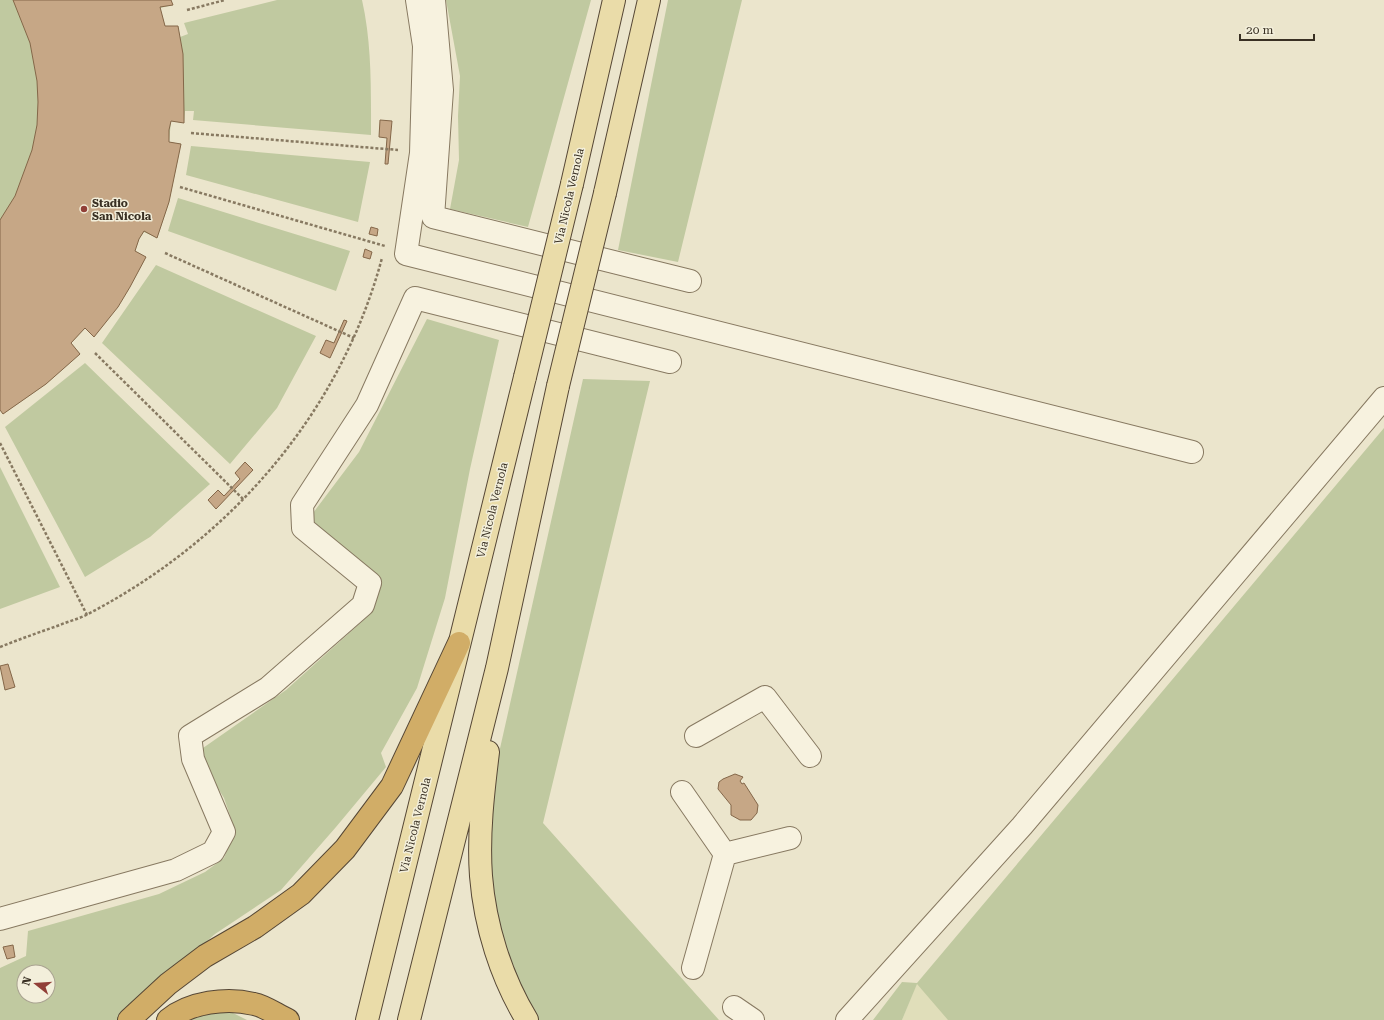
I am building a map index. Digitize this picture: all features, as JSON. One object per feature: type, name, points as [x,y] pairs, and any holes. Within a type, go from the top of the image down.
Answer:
[{"type":"highway","points":[[128,1020],[168,984],[205,956],[255,927],[301,894],[345,849],[392,786],[459,643]]},
{"type":"highway","points":[[168,1020],[178,1012],[214,1001],[255,1004],[288,1020]]},
{"type":"main road","name":"Via Nicola Vernola","points":[[367,1020],[572,184],[614,0]]},
{"type":"main road","points":[[410,1020],[497,668],[558,386],[606,193],[649,0]]},
{"type":"main road","points":[[497,668],[482,804],[481,875],[487,919],[498,956],[516,1002],[527,1020]]},
{"type":"street","points":[[417,0],[424,46],[421,153],[406,254],[1192,452]]},
{"type":"street","points":[[434,0],[442,90],[433,216],[690,280]]},
{"type":"street","points":[[0,919],[176,870],[213,852],[224,832],[192,759],[190,736],[268,688],[363,605],[370,583],[303,528],[302,504],[367,405],[415,298],[670,362]]},
{"type":"street","points":[[847,1020],[1022,826],[1384,398]]},
{"type":"street","points":[[696,736],[765,697],[810,756]]},
{"type":"street","points":[[682,792],[725,854]]},
{"type":"street","points":[[725,854],[790,838]]},
{"type":"street","points":[[693,968],[725,854]]},
{"type":"street","points":[[734,1007],[753,1020]]},
{"type":"path","points":[[188,10],[225,0]]},
{"type":"path","points":[[191,133],[403,150]]},
{"type":"path","points":[[180,187],[385,246]]},
{"type":"path","points":[[0,647],[87,615],[150,578],[208,533],[244,500],[286,451],[331,385],[354,338],[372,294],[387,239]]},
{"type":"path","points":[[165,253],[354,338]]},
{"type":"path","points":[[95,353],[244,500]]},
{"type":"path","points":[[0,443],[87,615]]},
{"type":"shaded area","points":[[917,983],[949,1020],[902,1020]]},
{"type":"green space","name":"Stadio San Nicola","points":[[0,0],[171,0],[173,5],[160,8],[165,26],[178,26],[180,37],[188,34],[184,23],[277,0],[362,0],[368,33],[371,101],[371,135],[193,120],[194,111],[185,111],[184,123],[171,121],[169,142],[181,144],[169,202],[157,238],[144,232],[139,239],[135,251],[146,257],[134,279],[123,298],[94,337],[85,328],[71,343],[80,354],[46,384],[3,414],[0,410]]},
{"type":"green space","points":[[446,0],[591,0],[528,227],[450,209],[459,160],[458,116],[460,76]]},
{"type":"green space","points":[[668,0],[742,0],[678,262],[618,250]]},
{"type":"green space","points":[[191,146],[370,162],[358,222],[186,175]]},
{"type":"green space","points":[[178,198],[350,251],[336,291],[168,231]]},
{"type":"green space","points":[[156,265],[316,336],[277,408],[230,464],[102,343]]},
{"type":"green space","points":[[427,319],[499,340],[470,469],[445,598],[417,688],[381,753],[386,767],[281,890],[215,934],[118,1020],[0,1020],[0,968],[26,956],[28,931],[159,894],[205,872],[224,858],[235,830],[224,798],[200,759],[203,748],[286,690],[367,617],[381,584],[314,526],[313,513],[359,452]]},
{"type":"green space","points":[[85,363],[210,484],[150,537],[85,577],[5,427]]},
{"type":"green space","points":[[583,379],[650,381],[543,823],[719,1020],[536,1020],[505,951],[492,895],[492,784]]},
{"type":"green space","points":[[1384,428],[1384,1020],[948,1020],[917,984],[902,1020],[873,1020],[902,982],[917,983]]},
{"type":"green space","points":[[0,467],[60,587],[0,609]]},
{"type":"green space","points":[[231,1012],[247,1020],[182,1020],[198,1013]]},
{"type":"building","name":"Stadio San Nicola","points":[[13,0],[171,0],[173,5],[160,7],[165,26],[178,26],[183,54],[184,123],[171,121],[169,142],[181,144],[169,202],[157,238],[144,231],[139,239],[135,251],[146,257],[118,307],[94,337],[85,328],[71,343],[80,354],[46,384],[3,414],[0,410],[0,220],[15,196],[32,150],[37,125],[38,102],[37,81],[30,43]]},
{"type":"building","points":[[380,120],[392,121],[388,164],[385,164],[387,138],[379,137]]},
{"type":"building","points":[[371,227],[378,229],[377,236],[369,234]]},
{"type":"building","points":[[365,249],[372,252],[370,259],[363,257]]},
{"type":"building","points":[[344,320],[347,321],[330,358],[320,353],[326,340],[334,343]]},
{"type":"building","points":[[245,462],[253,470],[216,509],[208,500],[218,490],[224,496],[240,479],[235,473]]},
{"type":"building","points":[[8,664],[15,687],[5,690],[0,666]]},
{"type":"building","points":[[735,774],[743,777],[740,781],[742,784],[744,783],[758,805],[757,813],[751,820],[740,820],[731,815],[731,805],[718,789],[719,782]]},
{"type":"building","points":[[13,945],[15,957],[7,959],[3,947]]},
{"type":"place","name":"Stadio San Nicola","points":[[84,209]]}]
